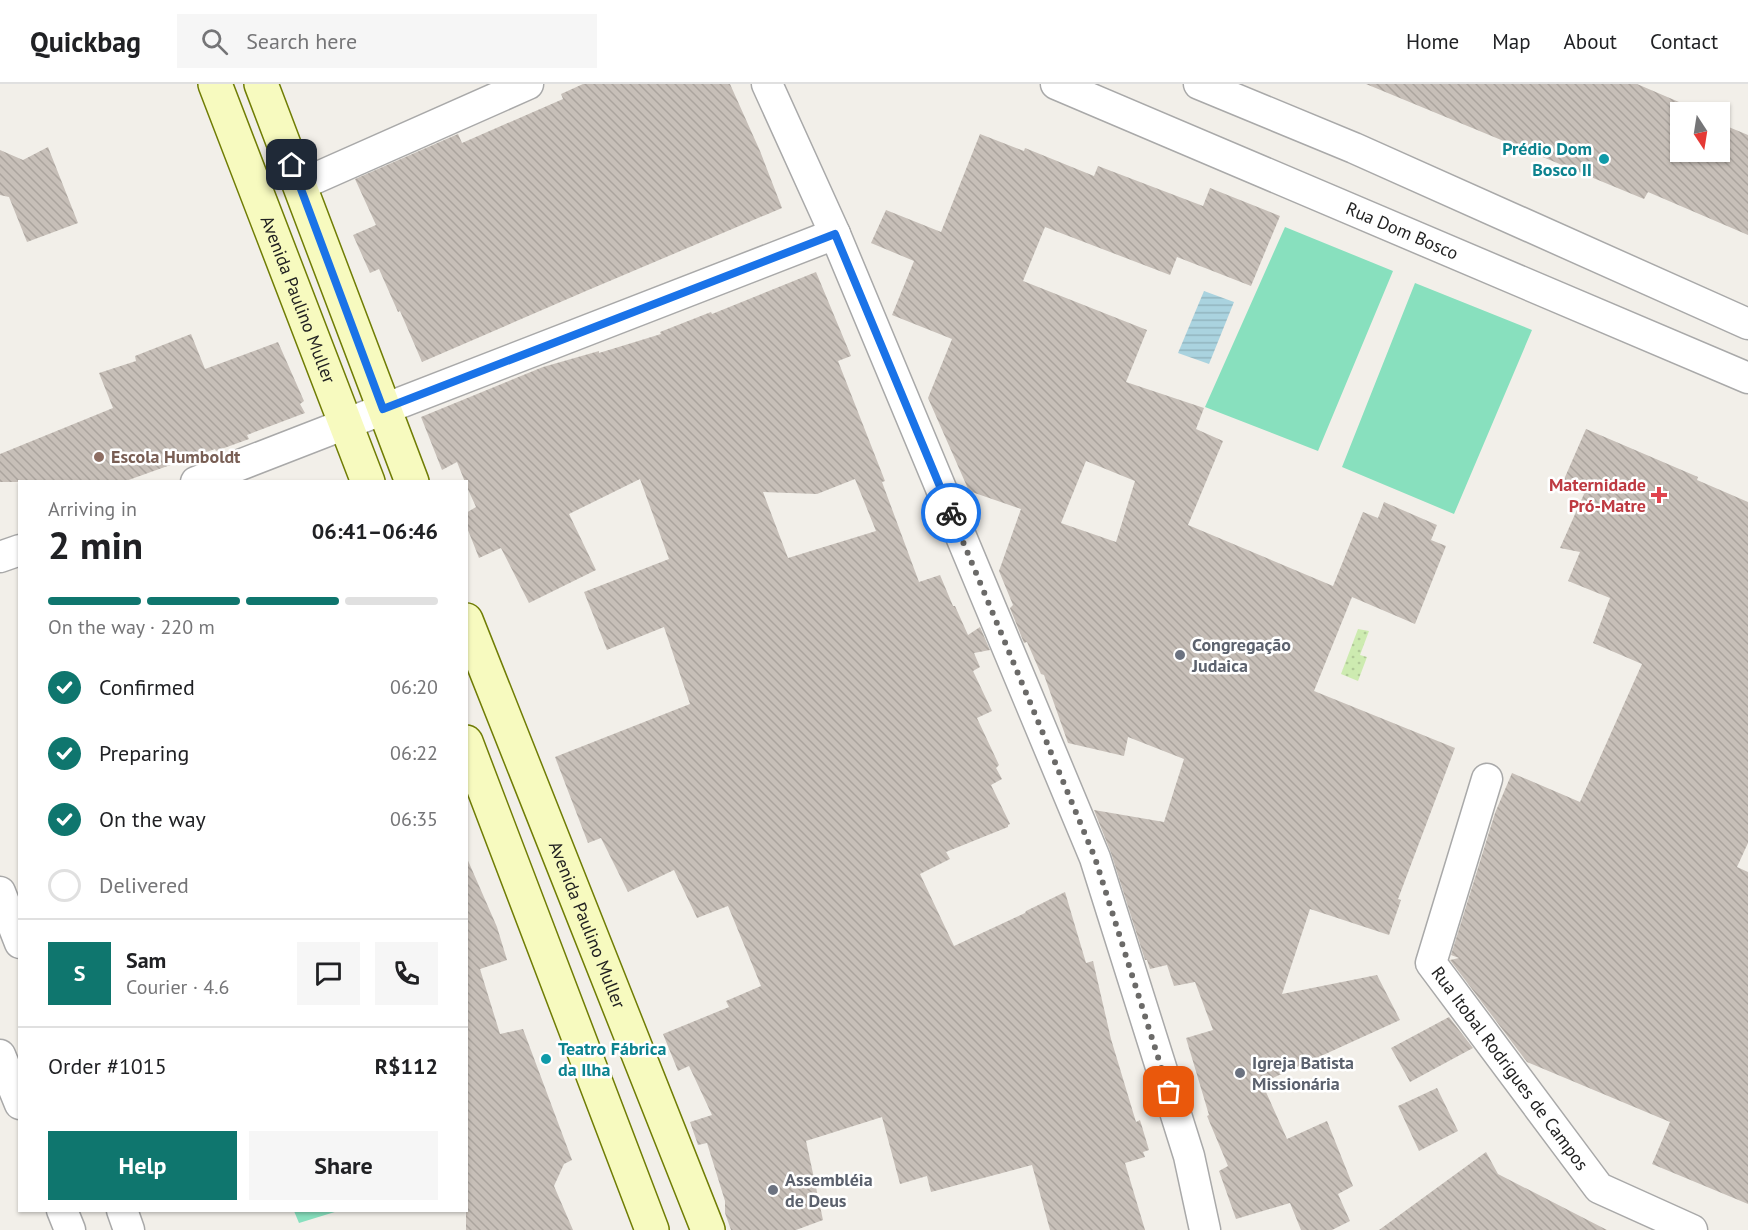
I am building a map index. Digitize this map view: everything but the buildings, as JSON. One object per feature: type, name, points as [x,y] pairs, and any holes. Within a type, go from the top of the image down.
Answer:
[{"type":"main road","name":"Avenida Paulino Muller","points":[[215,84],[367,480]]},
{"type":"main road","points":[[261,84],[411,480]]},
{"type":"main road","name":"Avenida Paulino Muller","points":[[468,625],[708,1230]]},
{"type":"main road","points":[[468,747],[652,1230]]},
{"type":"street","points":[[300,185],[528,84]]},
{"type":"street","points":[[767,84],[835,234],[1095,858],[1189,1156],[1205,1230]]},
{"type":"street","name":"Rua Dom Bosco","points":[[1056,84],[1748,378]]},
{"type":"street","points":[[1199,84],[1354,148],[1748,324]]},
{"type":"street","points":[[201,480],[835,234]]},
{"type":"street","points":[[0,557],[18,551]]},
{"type":"street","name":"Rua Itobal Rodrigues de Campos","points":[[1487,778],[1431,963],[1599,1188],[1692,1230]]},
{"type":"street","points":[[0,892],[18,938]]},
{"type":"street","points":[[0,1055],[18,1099]]},
{"type":"street","points":[[63,1212],[70,1230]]},
{"type":"street","points":[[123,1212],[129,1230]]},
{"type":"green space","points":[[1285,227],[1393,271],[1318,451],[1205,407]]},
{"type":"green space","points":[[1415,283],[1532,330],[1454,514],[1342,467]]},
{"type":"green space","points":[[1358,629],[1369,631],[1360,655],[1367,657],[1358,681],[1341,674]]},
{"type":"green space","points":[[295,1212],[335,1212],[299,1223]]},
{"type":"water","points":[[1204,291],[1234,302],[1209,364],[1178,353]]},
{"type":"way so far","points":[[951,513],[1095,858],[1169,1092]]},
{"type":"place","name":"Prédio Dom Bosco II","points":[[1604,159]]},
{"type":"place","name":"Escola Humboldt","points":[[99,457]]},
{"type":"place","name":"Maternidade Pró-Matre","points":[[1659,495]]},
{"type":"place","name":"Congregação Judaica","points":[[1180,655]]},
{"type":"place","name":"Teatro Fábrica da Ilha","points":[[546,1059]]},
{"type":"place","name":"Igreja Batista Missionária","points":[[1240,1073]]},
{"type":"place","name":"Assembléia de Deus","points":[[773,1190]]},
{"type":"route","points":[[292,165],[383,409],[835,234],[951,513]]}]
